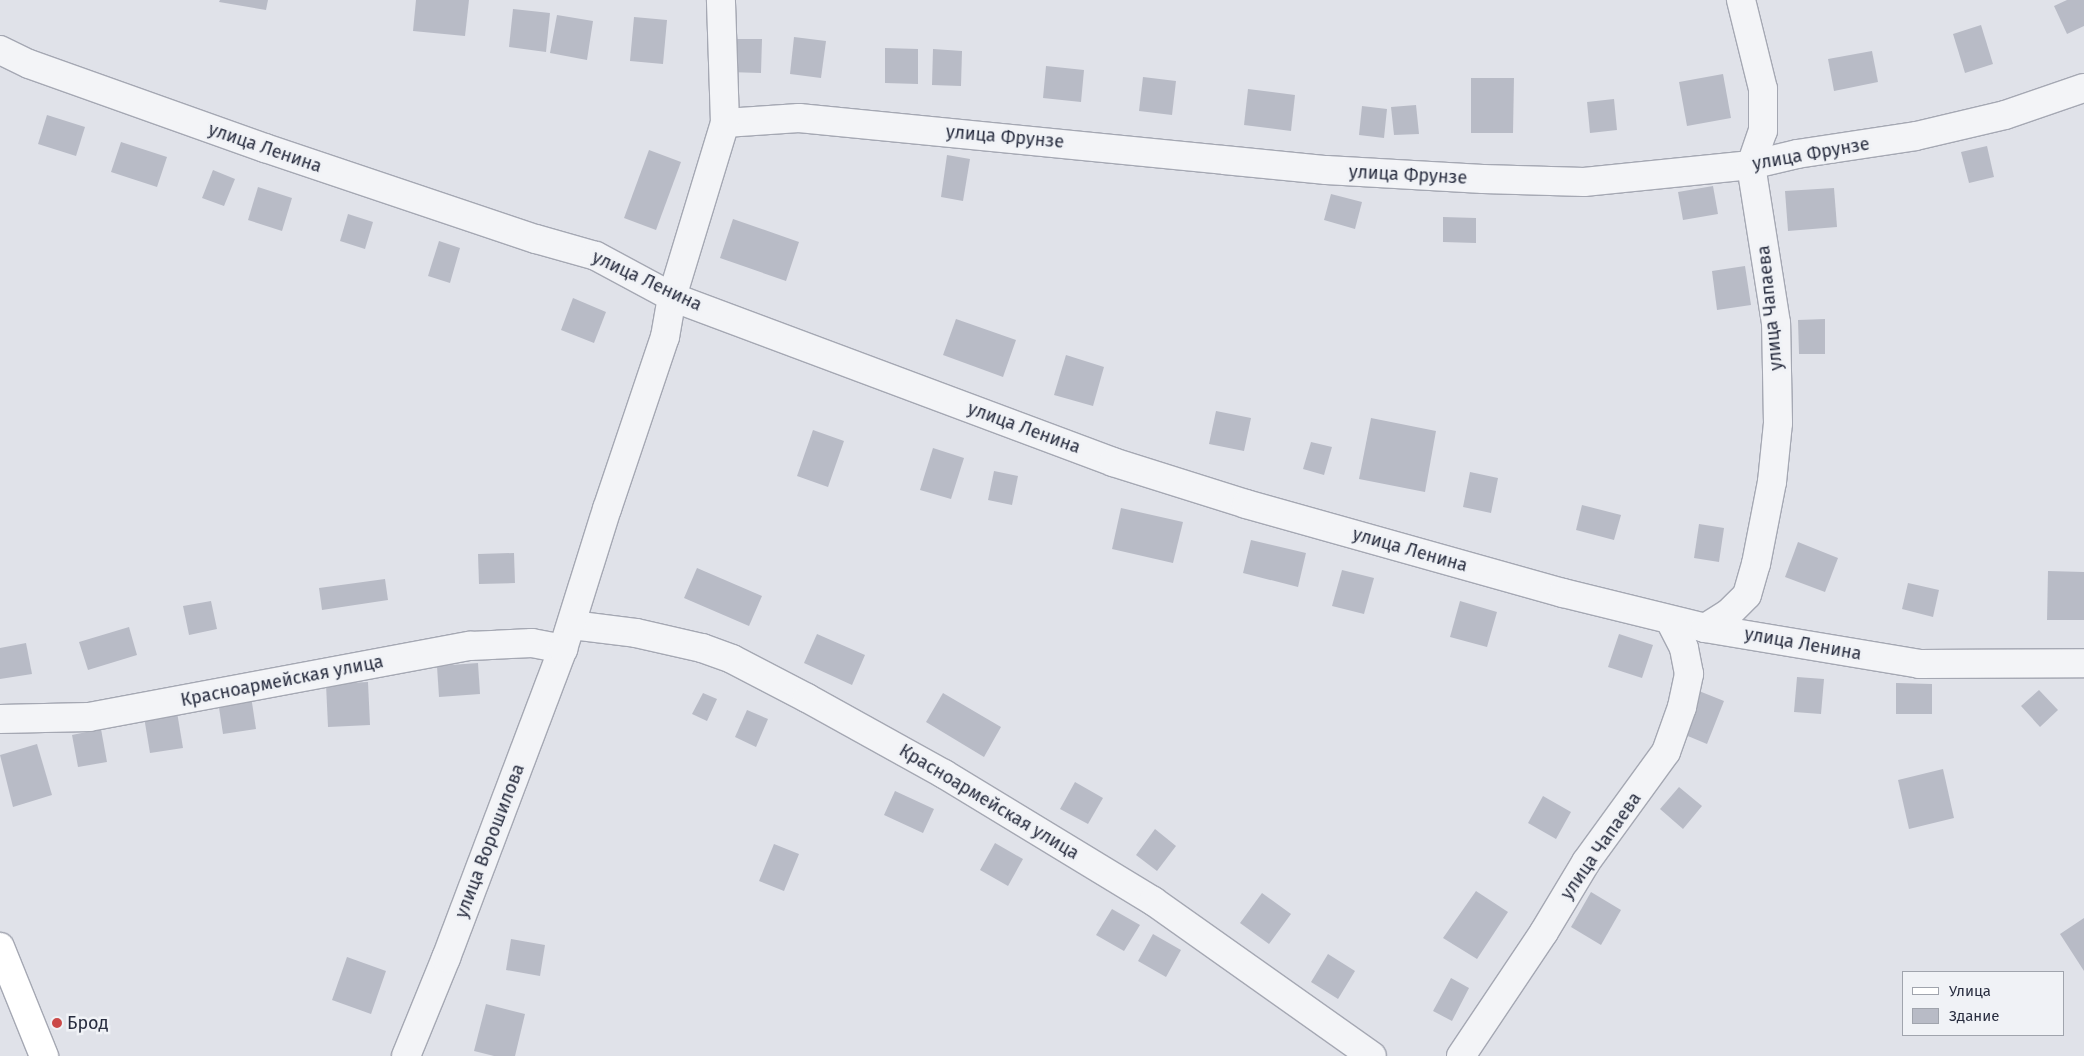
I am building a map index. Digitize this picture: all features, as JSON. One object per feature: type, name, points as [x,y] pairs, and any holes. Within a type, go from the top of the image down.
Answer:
[{"type":"main road","points":[[0,947],[44,1056]]},
{"type":"street","name":"улица Ворошилова","points":[[406,1056],[449,949],[568,637],[607,509],[666,337],[672,297],[725,123],[721,0]]},
{"type":"street","name":"улица Чапаева","points":[[1705,628],[1729,613],[1747,595],[1756,564],[1772,482],[1778,423],[1776,322],[1751,165],[1763,131],[1763,89],[1741,0]]},
{"type":"street","name":"улица Ленина","points":[[0,50],[29,64],[265,148],[536,239],[596,256],[672,297],[1113,462],[1246,504],[1392,546],[1670,621],[1705,628],[1918,664],[2084,662]]},
{"type":"street","name":"улица Фрунзе","points":[[725,123],[799,118],[1326,170],[1483,179],[1584,182],[1751,165],[1797,154],[1916,136],[2005,115],[2084,88]]},
{"type":"street","name":"улица Чапаева","points":[[1461,1056],[1544,932],[1586,862],[1666,752],[1682,707],[1689,674],[1684,648],[1670,621]]},
{"type":"street","name":"Красноармейская улица","points":[[0,720],[89,717],[470,646],[532,643],[568,637],[636,633],[702,648],[732,659],[807,698],[951,778],[1153,901],[1372,1056]]},
{"type":"building","points":[[220,0],[268,0],[266,10],[219,2]]},
{"type":"building","points":[[416,0],[469,0],[465,36],[413,31]]},
{"type":"building","points":[[2067,0],[2084,0],[2084,26],[2067,34],[2054,6]]},
{"type":"building","points":[[513,9],[550,13],[546,52],[509,47]]},
{"type":"building","points":[[557,15],[593,21],[587,60],[550,53]]},
{"type":"building","points":[[634,17],[667,20],[663,64],[630,61]]},
{"type":"building","points":[[1981,25],[1993,64],[1965,73],[1953,34]]},
{"type":"building","points":[[794,37],[826,41],[821,78],[790,74]]},
{"type":"building","points":[[729,39],[762,39],[761,73],[728,72]]},
{"type":"building","points":[[885,48],[918,49],[918,84],[885,83]]},
{"type":"building","points":[[933,49],[962,51],[961,86],[932,85]]},
{"type":"building","points":[[1872,51],[1878,82],[1834,91],[1828,59]]},
{"type":"building","points":[[1046,66],[1084,70],[1081,102],[1043,98]]},
{"type":"building","points":[[1723,74],[1731,118],[1687,126],[1679,82]]},
{"type":"building","points":[[1143,77],[1176,81],[1172,115],[1139,111]]},
{"type":"building","points":[[1471,78],[1514,78],[1513,133],[1471,133]]},
{"type":"building","points":[[1248,89],[1295,95],[1291,131],[1244,125]]},
{"type":"building","points":[[1614,99],[1617,130],[1590,133],[1587,102]]},
{"type":"building","points":[[1416,105],[1419,134],[1394,135],[1391,107]]},
{"type":"building","points":[[1362,106],[1387,109],[1384,138],[1359,135]]},
{"type":"building","points":[[47,115],[85,127],[76,156],[38,144]]},
{"type":"building","points":[[121,142],[167,157],[157,187],[111,172]]},
{"type":"building","points":[[1987,146],[1994,177],[1969,183],[1961,152]]},
{"type":"building","points":[[649,150],[681,162],[656,230],[624,218]]},
{"type":"building","points":[[947,155],[970,159],[963,201],[941,197]]},
{"type":"building","points":[[213,170],[235,179],[224,206],[202,198]]},
{"type":"building","points":[[1713,186],[1718,214],[1683,220],[1678,192]]},
{"type":"building","points":[[258,187],[292,198],[282,231],[248,220]]},
{"type":"building","points":[[1834,188],[1837,227],[1788,231],[1785,191]]},
{"type":"building","points":[[1331,194],[1362,202],[1355,229],[1324,220]]},
{"type":"building","points":[[348,214],[373,222],[365,249],[340,241]]},
{"type":"building","points":[[1443,217],[1476,218],[1476,243],[1443,242]]},
{"type":"building","points":[[733,219],[799,242],[786,281],[720,258]]},
{"type":"building","points":[[439,241],[460,248],[450,283],[428,276]]},
{"type":"building","points":[[1745,266],[1751,305],[1717,310],[1712,271]]},
{"type":"building","points":[[573,298],[606,312],[594,343],[561,330]]},
{"type":"building","points":[[956,319],[1016,340],[1003,377],[943,355]]},
{"type":"building","points":[[1825,319],[1825,354],[1799,354],[1798,320]]},
{"type":"building","points":[[1066,355],[1104,367],[1093,406],[1054,395]]},
{"type":"building","points":[[1216,411],[1251,418],[1244,451],[1209,444]]},
{"type":"building","points":[[1371,418],[1436,431],[1425,492],[1359,479]]},
{"type":"building","points":[[813,430],[844,441],[828,487],[797,476]]},
{"type":"building","points":[[1311,442],[1332,447],[1324,475],[1303,469]]},
{"type":"building","points":[[933,448],[964,458],[951,499],[920,490]]},
{"type":"building","points":[[994,471],[1018,476],[1012,505],[988,500]]},
{"type":"building","points":[[1470,472],[1498,478],[1491,513],[1463,507]]},
{"type":"building","points":[[1582,505],[1621,515],[1614,540],[1576,530]]},
{"type":"building","points":[[1121,508],[1183,522],[1173,563],[1112,549]]},
{"type":"building","points":[[1699,524],[1724,528],[1719,562],[1694,558]]},
{"type":"building","points":[[1251,540],[1306,553],[1298,587],[1243,573]]},
{"type":"building","points":[[1798,542],[1838,558],[1825,592],[1785,577]]},
{"type":"building","points":[[514,553],[515,583],[479,584],[478,554]]},
{"type":"building","points":[[697,568],[762,596],[749,626],[684,598]]},
{"type":"building","points":[[1342,570],[1374,578],[1364,614],[1332,606]]},
{"type":"building","points":[[2048,571],[2084,572],[2084,620],[2047,620]]},
{"type":"building","points":[[385,579],[388,600],[322,610],[319,588]]},
{"type":"building","points":[[1908,583],[1939,590],[1933,617],[1902,609]]},
{"type":"building","points":[[211,601],[217,629],[189,635],[183,606]]},
{"type":"building","points":[[1460,601],[1497,612],[1487,647],[1450,637]]},
{"type":"building","points":[[129,627],[137,655],[88,670],[79,642]]},
{"type":"building","points":[[817,634],[865,655],[852,685],[804,663]]},
{"type":"building","points":[[1619,634],[1653,645],[1642,678],[1608,667]]},
{"type":"building","points":[[26,643],[32,674],[0,679],[0,648]]},
{"type":"building","points":[[478,663],[480,694],[439,697],[437,666]]},
{"type":"building","points":[[1797,677],[1824,679],[1821,714],[1794,712]]},
{"type":"building","points":[[368,682],[370,725],[328,727],[326,684]]},
{"type":"building","points":[[1896,683],[1932,684],[1932,714],[1896,714]]},
{"type":"building","points":[[2039,690],[2058,710],[2040,727],[2021,706]]},
{"type":"building","points":[[1699,691],[1724,701],[1707,744],[1683,734]]},
{"type":"building","points":[[703,693],[717,699],[707,721],[692,714]]},
{"type":"building","points":[[943,693],[1001,727],[984,757],[926,722]]},
{"type":"building","points":[[251,696],[256,729],[223,734],[218,701]]},
{"type":"building","points":[[747,710],[768,719],[756,747],[735,737]]},
{"type":"building","points":[[177,712],[183,748],[150,753],[144,717]]},
{"type":"building","points":[[101,729],[107,762],[78,767],[72,735]]},
{"type":"building","points":[[37,744],[52,795],[13,807],[0,755]]},
{"type":"building","points":[[1943,769],[1954,818],[1909,829],[1898,780]]},
{"type":"building","points":[[1075,782],[1103,798],[1088,824],[1060,809]]},
{"type":"building","points":[[1679,787],[1702,806],[1683,829],[1660,809]]},
{"type":"building","points":[[895,791],[934,809],[923,833],[884,815]]},
{"type":"building","points":[[1543,796],[1571,812],[1556,839],[1528,823]]},
{"type":"building","points":[[1155,829],[1176,846],[1157,871],[1136,855]]},
{"type":"building","points":[[995,843],[1023,859],[1008,886],[980,870]]},
{"type":"building","points":[[774,844],[799,854],[784,891],[759,881]]},
{"type":"building","points":[[1476,891],[1508,912],[1477,959],[1443,938]]},
{"type":"building","points":[[1591,892],[1621,910],[1601,945],[1571,927]]},
{"type":"building","points":[[1262,893],[1291,914],[1269,944],[1240,923]]},
{"type":"building","points":[[1112,909],[1140,925],[1124,951],[1096,935]]},
{"type":"building","points":[[2084,918],[2084,971],[2060,934]]},
{"type":"building","points":[[1153,934],[1181,950],[1166,977],[1138,961]]},
{"type":"building","points":[[511,939],[545,945],[540,976],[506,970]]},
{"type":"building","points":[[1328,954],[1355,971],[1338,999],[1311,982]]},
{"type":"building","points":[[347,957],[386,971],[371,1014],[332,1000]]},
{"type":"building","points":[[1451,978],[1469,988],[1452,1021],[1433,1011]]},
{"type":"building","points":[[486,1004],[525,1014],[515,1056],[494,1056],[474,1051]]},
{"type":"place","name":"Брод","points":[[57,1023]]}]
